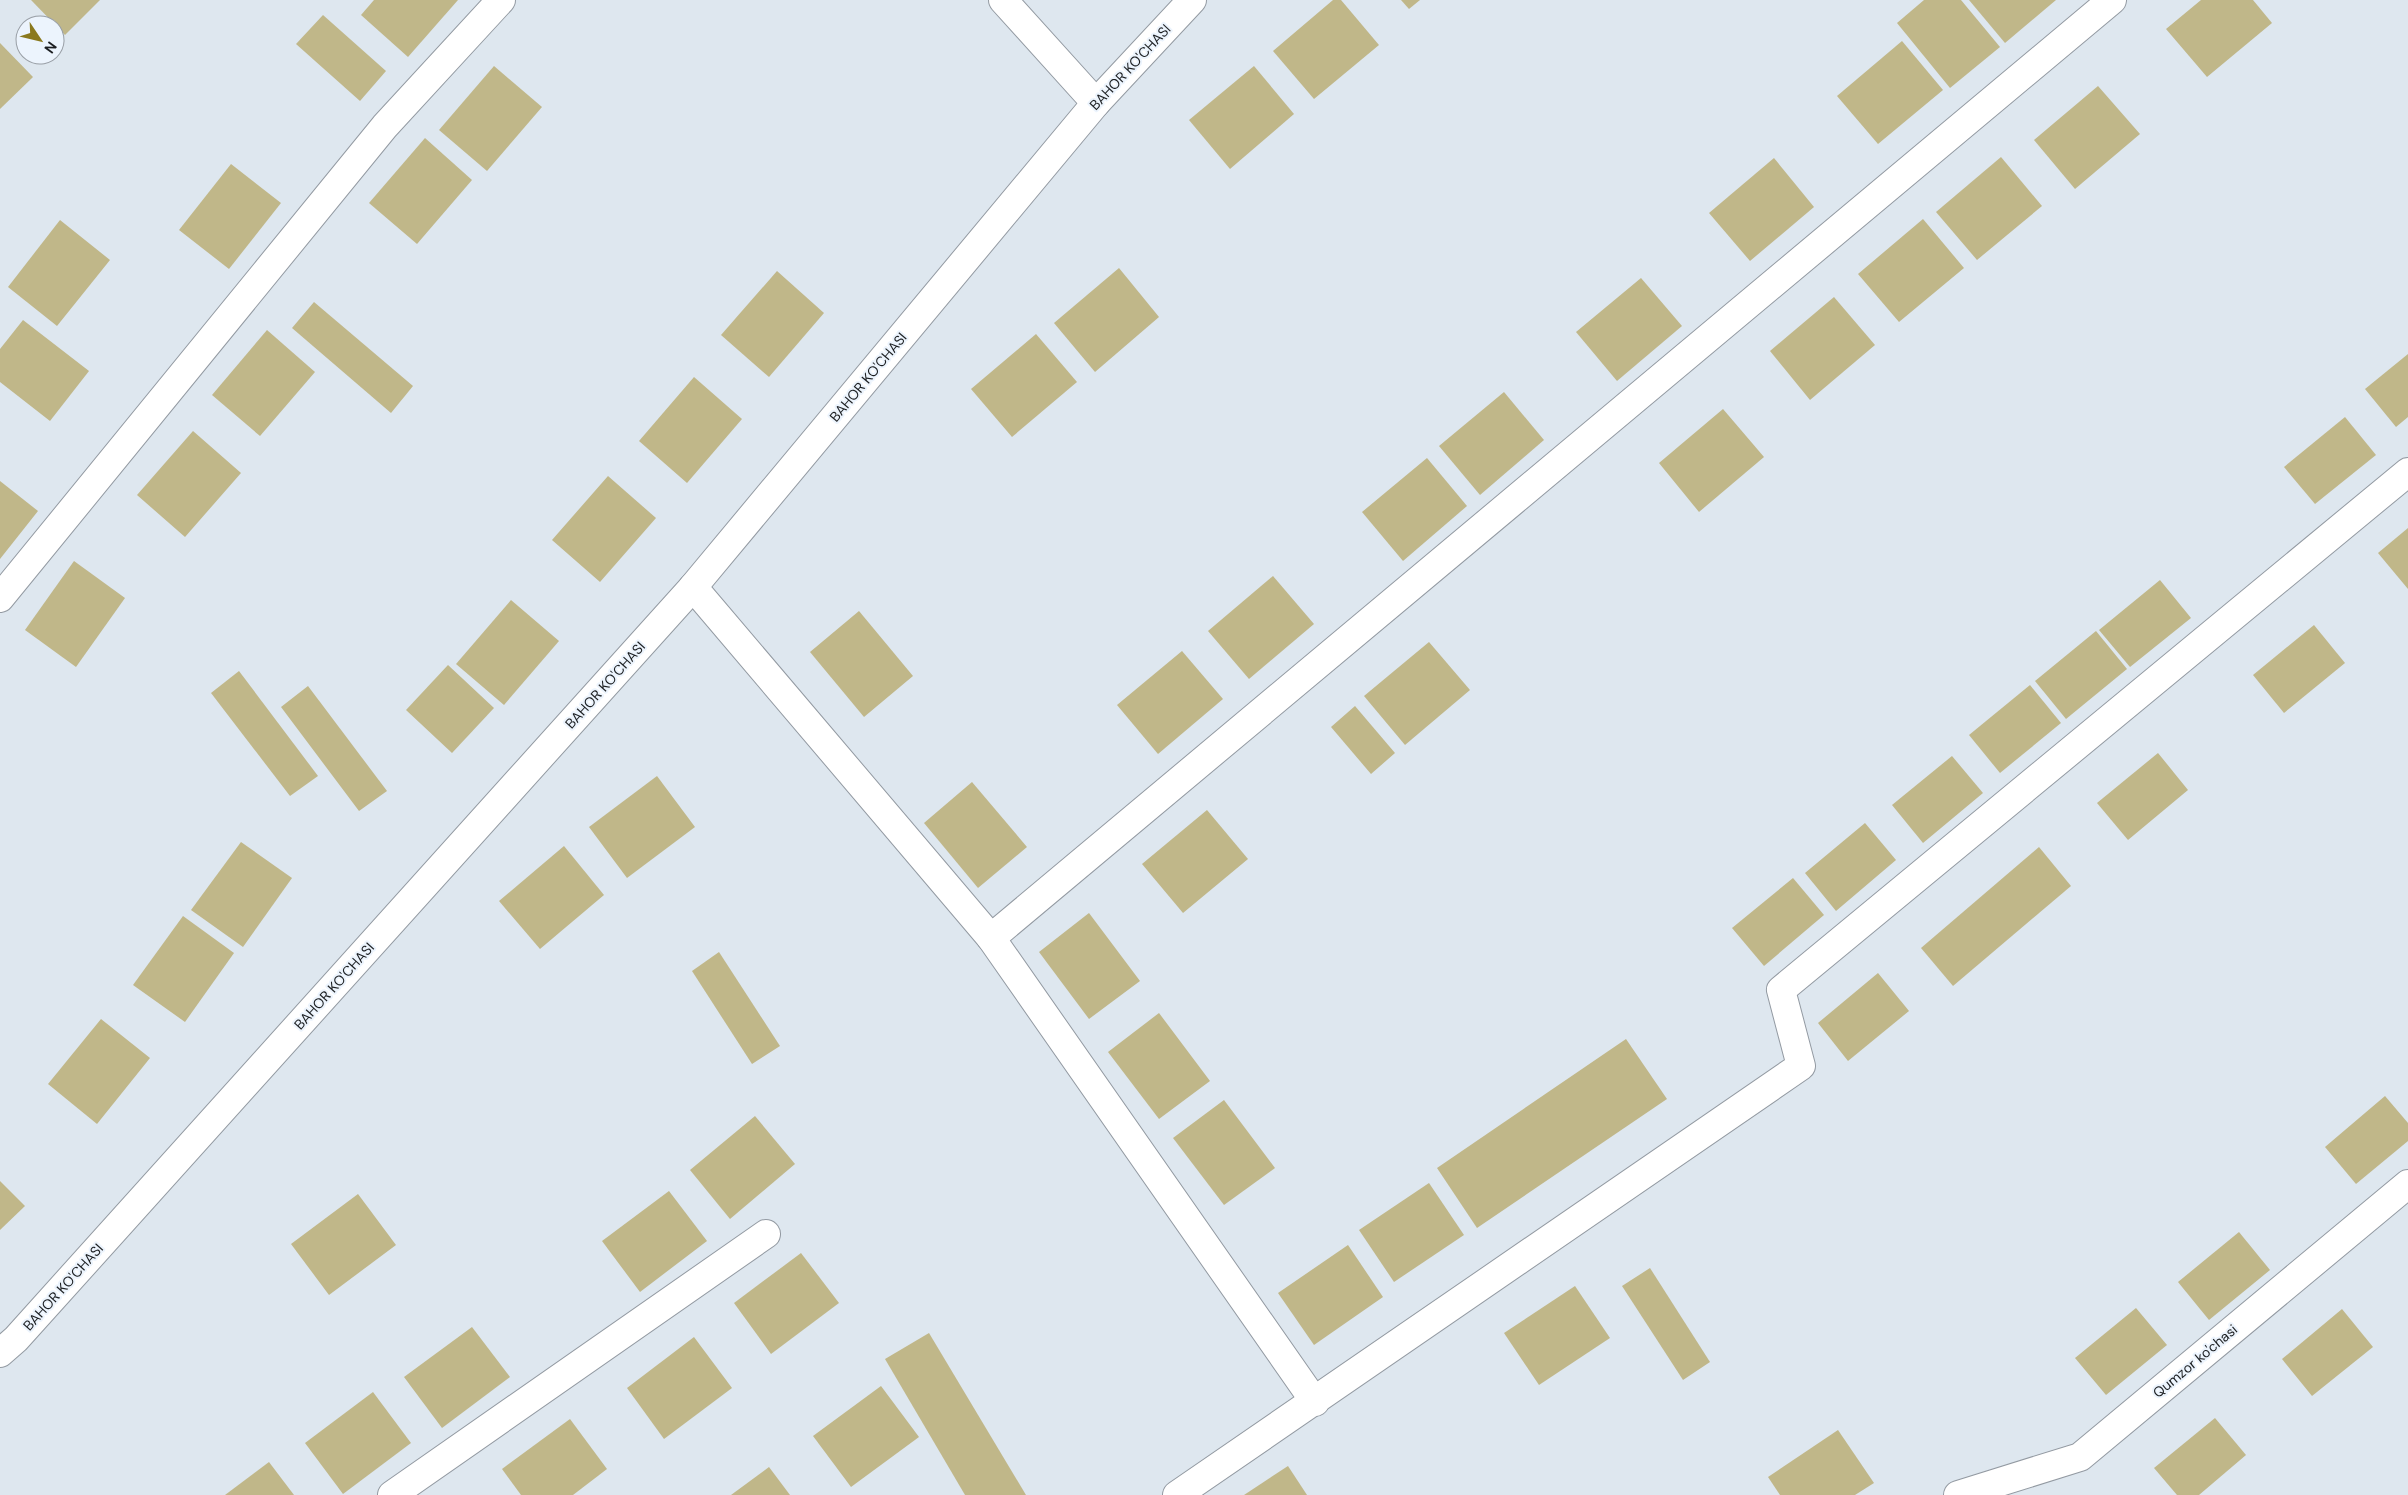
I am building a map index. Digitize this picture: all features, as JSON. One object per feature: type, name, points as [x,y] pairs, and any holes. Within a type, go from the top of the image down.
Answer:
[{"type":"street","points":[[0,598],[385,126],[501,0]]},
{"type":"street","points":[[1003,0],[1096,102]]},
{"type":"street","name":"BAHOR KO'CHASI","points":[[0,1353],[16,1339],[693,587],[1096,102],[1192,0]]},
{"type":"street","points":[[991,938],[2112,0]]},
{"type":"street","points":[[1177,1495],[1315,1402],[1801,1066],[1781,990],[2408,472]]},
{"type":"street","points":[[693,587],[991,938],[1315,1402]]},
{"type":"street","name":"Qumzor ko'chasi","points":[[1958,1495],[2025,1485],[2080,1457],[2408,1184]]},
{"type":"street","points":[[392,1495],[766,1234]]},
{"type":"building","points":[[31,0],[100,0],[65,35],[65,15],[46,15]]},
{"type":"building","points":[[374,0],[458,0],[408,57],[361,15]]},
{"type":"building","points":[[1333,0],[1341,0],[1379,45],[1314,99],[1273,51]]},
{"type":"building","points":[[1401,0],[1420,0],[1409,9]]},
{"type":"building","points":[[1924,0],[1961,0],[2000,47],[1950,88],[1897,23]]},
{"type":"building","points":[[1969,0],[2056,0],[2005,43]]},
{"type":"building","points":[[2201,0],[2253,0],[2272,23],[2207,77],[2166,29]]},
{"type":"building","points":[[323,15],[386,71],[360,101],[296,44]]},
{"type":"building","points":[[1902,41],[1943,90],[1878,144],[1837,96]]},
{"type":"building","points":[[0,43],[15,58],[15,65],[21,65],[33,77],[0,109]]},
{"type":"building","points":[[494,66],[542,107],[487,171],[439,130]]},
{"type":"building","points":[[1254,66],[1294,114],[1230,169],[1189,120]]},
{"type":"building","points":[[2098,86],[2140,134],[2075,189],[2034,140]]},
{"type":"building","points":[[425,138],[472,180],[417,244],[369,203]]},
{"type":"building","points":[[2001,157],[2042,206],[1977,260],[1936,212]]},
{"type":"building","points":[[1774,158],[1814,207],[1750,261],[1709,213]]},
{"type":"building","points":[[231,164],[281,203],[229,269],[179,230]]},
{"type":"building","points":[[1923,219],[1964,268],[1899,322],[1858,274]]},
{"type":"building","points":[[60,220],[110,260],[57,326],[8,287]]},
{"type":"building","points":[[1119,268],[1159,317],[1095,372],[1054,323]]},
{"type":"building","points":[[777,271],[824,313],[769,377],[721,335]]},
{"type":"building","points":[[1641,278],[1682,326],[1617,381],[1576,332]]},
{"type":"building","points":[[1834,297],[1875,345],[1810,400],[1770,351]]},
{"type":"building","points":[[314,302],[413,386],[391,413],[292,328]]},
{"type":"building","points":[[23,320],[89,371],[50,421],[0,382],[0,349]]},
{"type":"building","points":[[267,330],[315,372],[260,436],[212,395]]},
{"type":"building","points":[[1036,334],[1077,382],[1012,437],[971,389]]},
{"type":"building","points":[[2408,354],[2408,417],[2396,427],[2365,389]]},
{"type":"building","points":[[694,377],[742,419],[687,483],[639,441]]},
{"type":"building","points":[[1504,392],[1544,440],[1480,495],[1439,446]]},
{"type":"building","points":[[1723,409],[1764,457],[1699,512],[1659,463]]},
{"type":"building","points":[[2345,417],[2376,455],[2315,504],[2284,467]]},
{"type":"building","points":[[193,431],[241,473],[185,537],[137,495]]},
{"type":"building","points":[[1427,458],[1467,506],[1403,561],[1362,512]]},
{"type":"building","points":[[608,476],[656,518],[600,582],[552,540]]},
{"type":"building","points":[[0,481],[38,511],[0,559]]},
{"type":"building","points":[[2408,528],[2408,589],[2378,553]]},
{"type":"building","points":[[74,561],[125,598],[76,667],[25,630]]},
{"type":"building","points":[[1273,576],[1314,624],[1249,679],[1208,631]]},
{"type":"building","points":[[2160,580],[2191,618],[2130,667],[2099,630]]},
{"type":"building","points":[[511,600],[559,641],[504,705],[456,664]]},
{"type":"building","points":[[859,611],[913,676],[864,717],[810,652]]},
{"type":"building","points":[[2314,625],[2345,663],[2284,713],[2253,675]]},
{"type":"building","points":[[2096,631],[2127,669],[2066,719],[2035,681]]},
{"type":"building","points":[[1429,642],[1470,690],[1405,745],[1364,696]]},
{"type":"building","points":[[1182,651],[1223,699],[1158,754],[1117,705]]},
{"type":"building","points":[[448,665],[494,708],[452,753],[406,710]]},
{"type":"building","points":[[239,671],[318,776],[290,796],[211,693]]},
{"type":"building","points":[[2030,685],[2061,723],[2000,773],[1969,735]]},
{"type":"building","points":[[308,686],[387,791],[359,811],[281,707]]},
{"type":"building","points":[[1355,706],[1395,753],[1371,774],[1331,727]]},
{"type":"building","points":[[2158,753],[2188,790],[2128,840],[2097,803]]},
{"type":"building","points":[[1952,756],[1983,793],[1923,843],[1892,805]]},
{"type":"building","points":[[657,776],[695,827],[627,878],[589,827]]},
{"type":"building","points":[[972,782],[1027,847],[978,888],[924,823]]},
{"type":"building","points":[[1207,810],[1248,859],[1183,913],[1142,864]]},
{"type":"building","points":[[1865,823],[1896,860],[1836,911],[1805,873]]},
{"type":"building","points":[[241,842],[292,878],[243,947],[191,910]]},
{"type":"building","points":[[564,846],[604,895],[540,949],[499,901]]},
{"type":"building","points":[[2039,847],[2071,886],[1953,986],[1921,948]]},
{"type":"building","points":[[1793,878],[1824,915],[1764,966],[1732,928]]},
{"type":"building","points":[[1089,913],[1140,981],[1089,1019],[1039,952]]},
{"type":"building","points":[[183,916],[234,953],[185,1022],[133,985]]},
{"type":"building","points":[[719,952],[780,1046],[752,1064],[692,971]]},
{"type":"building","points":[[1878,973],[1909,1011],[1848,1061],[1818,1023]]},
{"type":"building","points":[[1159,1013],[1210,1081],[1159,1119],[1108,1052]]},
{"type":"building","points":[[101,1019],[150,1058],[97,1124],[48,1084]]},
{"type":"building","points":[[1626,1039],[1667,1099],[1477,1228],[1437,1168]]},
{"type":"building","points":[[2385,1096],[2408,1123],[2408,1141],[2356,1184],[2325,1147]]},
{"type":"building","points":[[1224,1100],[1275,1168],[1224,1205],[1173,1138]]},
{"type":"building","points":[[755,1116],[795,1164],[730,1219],[690,1170]]},
{"type":"building","points":[[0,1181],[25,1206],[0,1230]]},
{"type":"building","points":[[1429,1183],[1464,1235],[1394,1282],[1359,1230]]},
{"type":"building","points":[[669,1191],[707,1241],[640,1292],[602,1241]]},
{"type":"building","points":[[358,1194],[396,1245],[329,1295],[291,1244]]},
{"type":"building","points":[[2239,1232],[2270,1270],[2209,1320],[2178,1282]]},
{"type":"building","points":[[1348,1245],[1383,1297],[1314,1345],[1278,1293]]},
{"type":"building","points":[[801,1253],[839,1303],[771,1354],[734,1303]]},
{"type":"building","points":[[1650,1268],[1710,1362],[1683,1380],[1622,1286]]},
{"type":"building","points":[[1575,1286],[1610,1338],[1539,1385],[1504,1333]]},
{"type":"building","points":[[2136,1308],[2167,1345],[2106,1395],[2075,1358]]},
{"type":"building","points":[[2342,1309],[2373,1347],[2312,1396],[2282,1359]]},
{"type":"building","points":[[472,1327],[510,1377],[442,1428],[404,1377]]},
{"type":"building","points":[[929,1333],[1026,1495],[965,1495],[885,1359]]},
{"type":"building","points":[[694,1337],[732,1388],[664,1439],[627,1388]]},
{"type":"building","points":[[881,1386],[919,1437],[851,1487],[813,1436]]},
{"type":"building","points":[[373,1392],[411,1443],[343,1494],[305,1443]]},
{"type":"building","points":[[2215,1418],[2246,1455],[2199,1495],[2177,1495],[2154,1468]]},
{"type":"building","points":[[570,1419],[607,1469],[573,1495],[521,1495],[502,1469]]},
{"type":"building","points":[[1838,1430],[1874,1483],[1855,1495],[1780,1495],[1768,1477]]},
{"type":"building","points":[[269,1462],[294,1495],[225,1495]]},
{"type":"building","points":[[1288,1466],[1307,1495],[1244,1495]]},
{"type":"building","points":[[769,1467],[790,1495],[731,1495]]}]
